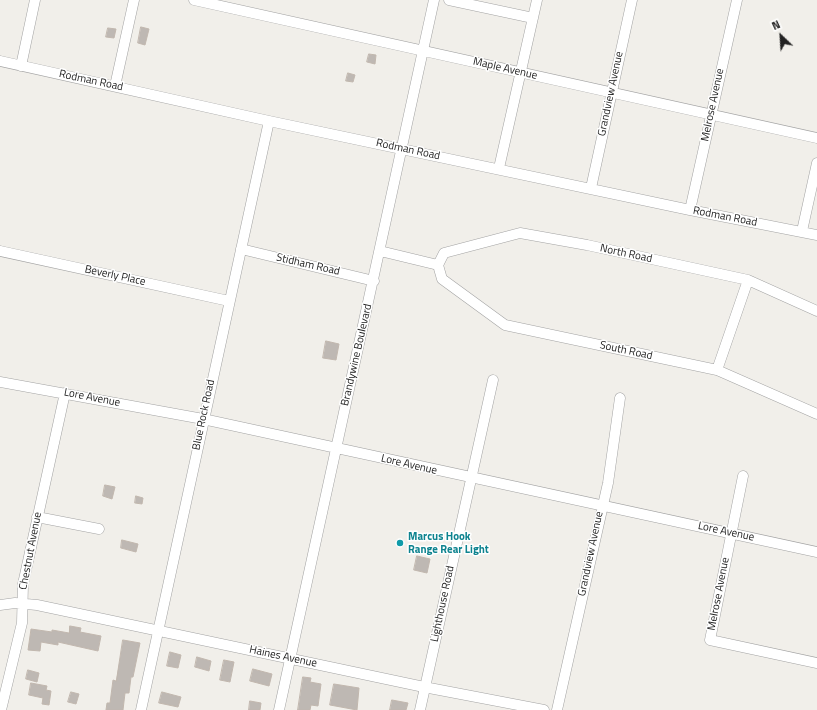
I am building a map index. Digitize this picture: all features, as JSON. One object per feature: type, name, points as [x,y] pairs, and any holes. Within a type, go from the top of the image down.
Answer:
[{"type":"street","points":[[21,66],[35,0]]},
{"type":"street","points":[[115,86],[134,0]]},
{"type":"street","name":"Maple Avenue","points":[[194,0],[240,5],[423,50],[817,138]]},
{"type":"street","name":"Brandywine Boulevard","points":[[279,710],[374,281],[434,0]]},
{"type":"street","points":[[449,0],[533,18]]},
{"type":"street","points":[[499,168],[536,0]]},
{"type":"street","name":"Grandview Avenue","points":[[591,188],[632,0]]},
{"type":"street","name":"Melrose Avenue","points":[[690,210],[736,0]]},
{"type":"street","name":"Rodman Road","points":[[0,61],[269,121],[499,168],[690,210],[817,235]]},
{"type":"street","name":"Blue Rock Road","points":[[141,710],[269,121]]},
{"type":"street","points":[[802,231],[814,190],[817,163]]},
{"type":"street","name":"North Road","points":[[438,264],[444,253],[520,233],[587,245],[748,280],[817,311]]},
{"type":"street","name":"Stidham Road","points":[[241,249],[374,281]]},
{"type":"street","name":"Beverly Place","points":[[0,251],[229,301]]},
{"type":"street","points":[[380,251],[438,264]]},
{"type":"street","name":"South Road","points":[[438,264],[442,279],[505,324],[717,370],[817,414]]},
{"type":"street","points":[[717,370],[748,280]]},
{"type":"street","name":"Lighthouse Road","points":[[420,710],[470,478],[493,380]]},
{"type":"street","name":"Lore Avenue","points":[[0,382],[204,419],[470,478],[817,552]]},
{"type":"street","name":"Chestnut Avenue","points":[[1,710],[22,623],[23,584],[65,393]]},
{"type":"street","name":"Grandview Avenue","points":[[557,710],[611,468],[620,398]]},
{"type":"street","name":"Melrose Avenue","points":[[742,476],[710,640],[817,663]]},
{"type":"street","points":[[37,517],[99,529]]},
{"type":"street","name":"Haines Avenue","points":[[0,605],[23,603],[158,629],[424,687],[544,710]]},
{"type":"building","points":[[141,27],[149,29],[145,45],[138,43]]},
{"type":"building","points":[[108,28],[116,29],[114,38],[106,37]]},
{"type":"building","points":[[369,54],[376,55],[375,64],[367,62]]},
{"type":"building","points":[[348,73],[355,75],[353,82],[346,81]]},
{"type":"building","points":[[326,341],[339,344],[336,360],[323,358]]},
{"type":"building","points":[[105,485],[115,487],[112,499],[103,496]]},
{"type":"building","points":[[136,496],[143,498],[142,504],[135,503]]},
{"type":"building","points":[[122,540],[138,544],[136,552],[121,548]]},
{"type":"building","points":[[417,556],[430,559],[427,573],[414,570]]},
{"type":"building","points":[[70,626],[81,628],[80,632],[101,636],[98,651],[58,642],[58,645],[41,642],[40,651],[28,650],[31,629],[52,632],[52,630],[69,633]]},
{"type":"building","points":[[123,640],[140,643],[133,677],[131,677],[129,693],[125,693],[123,710],[106,710],[107,703],[110,703],[113,680],[116,681]]},
{"type":"building","points":[[170,652],[181,655],[178,668],[167,666]]},
{"type":"building","points":[[197,657],[211,661],[209,671],[195,667]]},
{"type":"building","points":[[224,660],[234,662],[230,682],[220,680]]},
{"type":"building","points":[[253,669],[272,674],[269,686],[250,681]]},
{"type":"building","points":[[28,670],[39,673],[37,682],[26,679]]},
{"type":"building","points":[[303,677],[311,678],[310,682],[321,684],[318,706],[311,705],[310,710],[298,710]]},
{"type":"building","points":[[31,683],[47,686],[46,690],[51,691],[49,705],[42,704],[43,698],[29,695]]},
{"type":"building","points":[[334,684],[359,688],[357,710],[330,705]]},
{"type":"building","points":[[71,692],[79,694],[76,704],[68,702]]},
{"type":"building","points":[[162,692],[181,697],[178,707],[159,703]]},
{"type":"building","points":[[392,700],[408,703],[406,710],[390,710]]},
{"type":"building","points":[[250,701],[261,703],[260,710],[249,710]]},
{"type":"place","name":"Marcus Hook Range Rear Light","points":[[400,543]]}]
